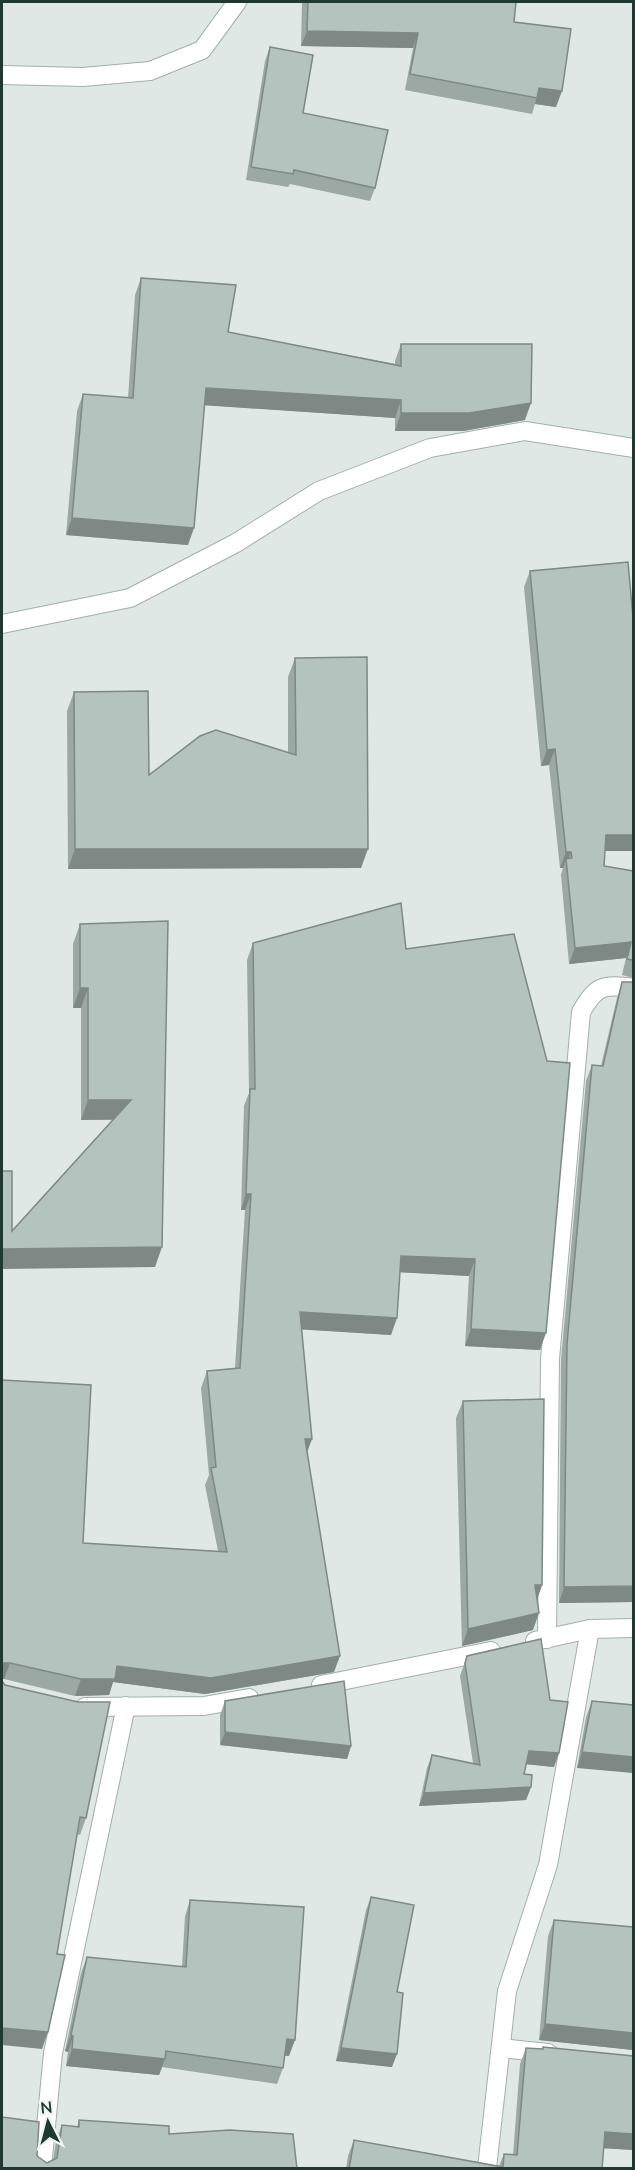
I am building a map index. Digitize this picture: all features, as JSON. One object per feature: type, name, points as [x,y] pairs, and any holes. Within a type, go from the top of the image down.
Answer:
[{"type":"street","points":[[2,75],[82,77],[150,71],[202,50],[237,2]]},
{"type":"street","points":[[2,624],[130,598],[236,543],[319,491],[430,448],[525,431],[633,448]]},
{"type":"street","points":[[547,1639],[550,1359],[581,1012],[592,993],[610,984],[633,988]]},
{"type":"street","points":[[309,1688],[390,1674],[590,1629],[633,1628]]},
{"type":"street","points":[[487,2169],[507,1991],[548,1865],[590,1629]]},
{"type":"street","points":[[64,1704],[204,1706],[262,1696]]},
{"type":"street","points":[[42,2169],[53,2053],[126,1706]]},
{"type":"street","points":[[501,2048],[567,2055]]},
{"type":"building","points":[[308,2],[516,2],[514,22],[571,29],[562,91],[539,88],[537,98],[410,74],[418,33],[307,31]]},
{"type":"building","points":[[270,47],[313,55],[303,113],[388,130],[375,188],[294,170],[293,174],[251,167]]},
{"type":"building","points":[[141,278],[236,285],[228,332],[401,366],[401,344],[532,344],[531,403],[469,413],[401,413],[401,400],[206,388],[194,528],[72,518],[83,394],[133,398]]},
{"type":"building","points":[[628,562],[633,618],[633,835],[606,835],[604,866],[633,871],[633,960],[627,959],[631,942],[575,948],[566,859],[572,858],[571,852],[566,852],[555,749],[547,750],[530,571]]},
{"type":"building","points":[[367,657],[368,849],[75,849],[74,692],[148,691],[149,775],[200,736],[216,730],[296,755],[295,658]]},
{"type":"building","points":[[401,903],[406,949],[514,934],[547,1061],[570,1063],[546,1333],[471,1329],[475,1259],[401,1256],[397,1318],[300,1312],[312,1439],[305,1439],[340,1656],[211,1678],[117,1666],[115,1679],[81,1679],[10,1663],[4,1663],[2,1666],[2,1380],[91,1385],[83,1543],[227,1552],[211,1468],[216,1467],[207,1371],[240,1368],[251,1194],[246,1194],[250,1089],[255,1089],[253,943]]},
{"type":"building","points":[[168,921],[162,1247],[2,1249],[2,1171],[12,1171],[12,1231],[131,1100],[88,1100],[88,988],[80,988],[80,924]]},
{"type":"building","points":[[622,982],[633,982],[633,1586],[564,1587],[567,1344],[592,1065],[603,1066]]},
{"type":"building","points":[[544,1399],[542,1585],[535,1585],[539,1613],[468,1629],[463,1401]]},
{"type":"building","points":[[541,1639],[550,1700],[568,1702],[559,1753],[529,1751],[524,1774],[532,1775],[531,1787],[424,1793],[432,1755],[480,1765],[465,1663],[467,1656]]},
{"type":"building","points":[[2,1681],[5,1685],[78,1702],[110,1702],[86,1818],[80,1817],[57,1954],[65,1955],[48,2032],[2,2028]]},
{"type":"building","points":[[344,1681],[351,1746],[225,1732],[225,1701]]},
{"type":"building","points":[[592,1701],[633,1705],[633,1757],[582,1752]]},
{"type":"building","points":[[371,1897],[414,1905],[397,1992],[403,1993],[397,2054],[341,2048]]},
{"type":"building","points":[[190,1900],[304,1907],[295,2040],[287,2039],[283,2068],[166,2051],[165,2059],[72,2049],[73,2036],[71,2035],[87,1957],[186,1967]]},
{"type":"building","points":[[554,1920],[633,1927],[633,2033],[545,2024]]},
{"type":"building","points":[[543,2047],[633,2056],[633,2134],[605,2132],[602,2169],[349,2169],[354,2140],[503,2167],[504,2154],[517,2155],[526,2048],[543,2049]]},
{"type":"building","points":[[2,2117],[39,2122],[37,2156],[47,2163],[57,2158],[62,2125],[79,2127],[79,2120],[169,2126],[169,2134],[230,2130],[293,2134],[297,2169],[2,2169]]}]
